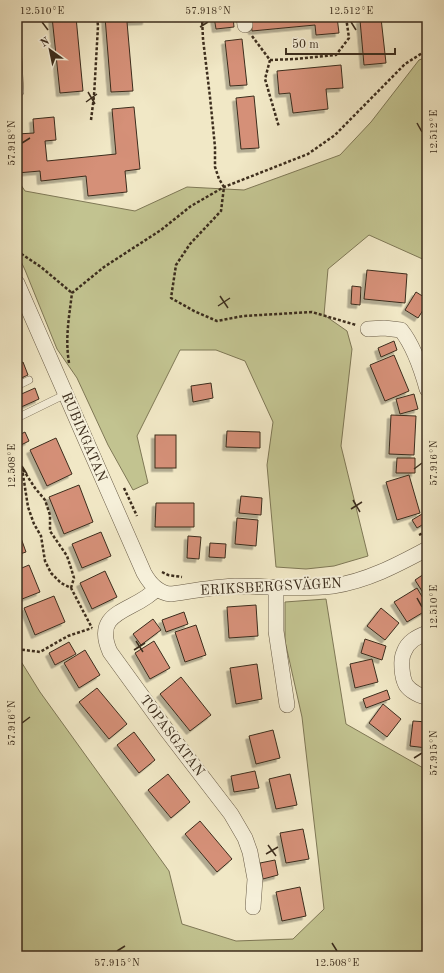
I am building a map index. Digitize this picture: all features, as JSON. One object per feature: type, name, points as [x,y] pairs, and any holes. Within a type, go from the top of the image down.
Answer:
[{"type":"street","name":"RUBINGATAN","points":[[17,283],[144,573],[156,589]]},
{"type":"street","points":[[368,329],[384,328],[401,330],[406,337],[424,378],[427,389]]},
{"type":"street","name":"ERIKSBERGSVÄGEN","points":[[156,589],[171,594],[236,586],[333,586],[361,580],[380,573],[427,549]]},
{"type":"street","points":[[276,587],[276,631],[287,705]]},
{"type":"street","points":[[110,621],[116,614],[146,599],[156,589]]},
{"type":"street","name":"TOPASGATAN","points":[[110,621],[106,627],[104,635],[110,652],[168,732],[231,814],[245,838],[250,852],[255,879],[253,907]]},
{"type":"street","points":[[427,632],[412,640],[403,652],[402,670],[406,686],[422,697],[427,697]]},
{"type":"lane","points":[[17,38],[20,92]]},
{"type":"lane","points":[[17,386],[29,380]]},
{"type":"lane","points":[[17,418],[66,394]]},
{"type":"path","points":[[92,120],[98,26],[97,17]]},
{"type":"path","points":[[202,17],[215,147],[215,167],[219,180],[224,187],[221,211],[190,244],[176,265],[171,298],[194,311],[217,321],[243,316],[312,312],[368,329]]},
{"type":"path","points":[[270,60],[336,55],[349,38],[346,17]]},
{"type":"path","points":[[244,21],[270,60],[265,79],[279,128]]},
{"type":"path","points":[[70,366],[67,348],[67,328],[72,293],[104,267],[161,230],[191,206],[224,187],[308,154],[335,135],[405,64],[427,50]]},
{"type":"path","points":[[17,251],[41,267],[72,293]]},
{"type":"path","points":[[71,588],[74,578],[67,556],[50,531],[50,515],[45,500],[22,468],[28,508],[34,524],[41,536],[45,562],[51,573],[61,583],[71,588],[92,628]]},
{"type":"path","points":[[123,486],[137,518]]},
{"type":"path","points":[[413,538],[427,531]]},
{"type":"path","points":[[160,572],[182,577],[188,576]]},
{"type":"path","points":[[17,649],[40,652],[68,636],[110,621]]},
{"type":"green space","points":[[427,57],[427,261],[369,235],[328,269],[324,315],[347,331],[352,349],[341,446],[368,556],[334,566],[306,569],[276,567],[267,465],[273,422],[245,361],[216,350],[180,350],[137,436],[148,483],[133,490],[108,445],[77,378],[57,349],[17,253],[17,179],[25,191],[135,211],[187,187],[244,190],[340,155],[371,122],[419,60]]},
{"type":"green space","points":[[326,599],[346,724],[425,769],[427,768],[427,956],[17,956],[17,655],[40,692],[169,871],[182,924],[236,941],[293,939],[324,909],[302,717],[285,641],[285,602]]},
{"type":"building","points":[[52,17],[76,17],[83,91],[60,93]]},
{"type":"building","points":[[105,17],[146,17],[146,21],[127,22],[133,91],[111,92]]},
{"type":"building","points":[[214,17],[233,17],[234,27],[216,29]]},
{"type":"building","points":[[251,17],[337,17],[339,33],[316,35],[315,25],[252,31]]},
{"type":"building","points":[[381,18],[386,63],[364,65],[360,20]]},
{"type":"building","points":[[242,39],[247,85],[230,86],[225,41]]},
{"type":"building","points":[[341,65],[343,88],[326,89],[328,109],[293,113],[290,93],[279,94],[277,71]]},
{"type":"building","points":[[254,96],[259,148],[241,149],[236,98]]},
{"type":"building","points":[[134,107],[140,169],[125,171],[127,192],[88,196],[86,176],[41,181],[40,171],[17,173],[17,134],[34,133],[33,119],[54,117],[56,140],[45,141],[47,161],[116,154],[112,109]]},
{"type":"building","points":[[367,270],[407,274],[405,303],[364,299]]},
{"type":"building","points":[[352,286],[361,287],[360,305],[351,304]]},
{"type":"building","points":[[416,292],[427,299],[427,304],[418,318],[405,310]]},
{"type":"building","points":[[394,341],[397,350],[381,357],[378,348]]},
{"type":"building","points":[[394,355],[409,391],[385,401],[370,365]]},
{"type":"building","points":[[23,362],[28,375],[17,380],[17,365]]},
{"type":"building","points":[[211,383],[213,398],[193,402],[191,386]]},
{"type":"building","points":[[35,388],[39,399],[19,408],[17,404],[17,396]]},
{"type":"building","points":[[414,394],[418,409],[400,414],[396,399]]},
{"type":"building","points":[[391,415],[416,416],[414,455],[389,454]]},
{"type":"building","points":[[227,431],[260,432],[260,448],[226,447]]},
{"type":"building","points":[[25,432],[29,441],[17,447],[17,436]]},
{"type":"building","points":[[155,435],[176,435],[176,468],[155,468]]},
{"type":"building","points":[[56,438],[72,474],[47,486],[30,450]]},
{"type":"building","points":[[397,458],[415,458],[415,473],[396,473]]},
{"type":"building","points":[[409,475],[420,513],[397,520],[386,482]]},
{"type":"building","points":[[79,485],[93,522],[64,534],[49,497]]},
{"type":"building","points":[[241,496],[262,498],[261,515],[239,513]]},
{"type":"building","points":[[156,503],[194,503],[194,527],[155,527]]},
{"type":"building","points":[[427,511],[427,522],[417,528],[412,520]]},
{"type":"building","points":[[237,518],[258,520],[256,546],[235,544]]},
{"type":"building","points":[[17,527],[26,552],[17,555]]},
{"type":"building","points":[[101,532],[111,556],[82,568],[72,544]]},
{"type":"building","points":[[188,536],[201,537],[199,559],[187,558]]},
{"type":"building","points":[[210,543],[226,544],[225,558],[209,557]]},
{"type":"building","points":[[29,565],[40,592],[17,601],[17,570]]},
{"type":"building","points":[[105,571],[117,597],[92,609],[80,583]]},
{"type":"building","points":[[427,572],[427,599],[415,580]]},
{"type":"building","points":[[417,588],[427,605],[427,610],[407,622],[394,602]]},
{"type":"building","points":[[54,596],[65,622],[35,635],[24,608]]},
{"type":"building","points":[[256,605],[258,636],[229,638],[227,607]]},
{"type":"building","points":[[381,608],[399,623],[385,640],[367,626]]},
{"type":"building","points":[[184,612],[188,624],[166,632],[162,620]]},
{"type":"building","points":[[153,619],[161,630],[141,645],[133,634]]},
{"type":"building","points":[[196,625],[206,655],[185,662],[175,632]]},
{"type":"building","points":[[365,639],[386,646],[382,660],[361,653]]},
{"type":"building","points":[[154,641],[170,668],[150,679],[135,653]]},
{"type":"building","points":[[69,642],[76,654],[55,665],[49,653]]},
{"type":"building","points":[[85,650],[100,675],[79,688],[64,663]]},
{"type":"building","points":[[372,659],[378,682],[355,688],[350,664]]},
{"type":"building","points":[[257,664],[262,699],[236,704],[230,668]]},
{"type":"building","points":[[181,677],[211,715],[190,731],[160,694]]},
{"type":"building","points":[[97,688],[127,724],[109,739],[79,702]]},
{"type":"building","points":[[387,690],[390,699],[366,708],[363,699]]},
{"type":"building","points":[[383,704],[401,719],[387,737],[369,723]]},
{"type":"building","points":[[413,721],[427,722],[427,748],[410,746]]},
{"type":"building","points":[[273,730],[280,758],[256,764],[249,736]]},
{"type":"building","points":[[134,732],[155,760],[139,773],[117,745]]},
{"type":"building","points":[[255,771],[259,788],[234,792],[231,776]]},
{"type":"building","points":[[168,774],[190,802],[171,818],[148,790]]},
{"type":"building","points":[[290,774],[297,805],[276,809],[269,779]]},
{"type":"building","points":[[200,821],[232,859],[217,872],[185,834]]},
{"type":"building","points":[[303,829],[309,859],[286,863],[280,833]]},
{"type":"building","points":[[275,860],[278,875],[263,879],[260,863]]},
{"type":"building","points":[[300,887],[306,916],[282,921],[276,892]]}]
